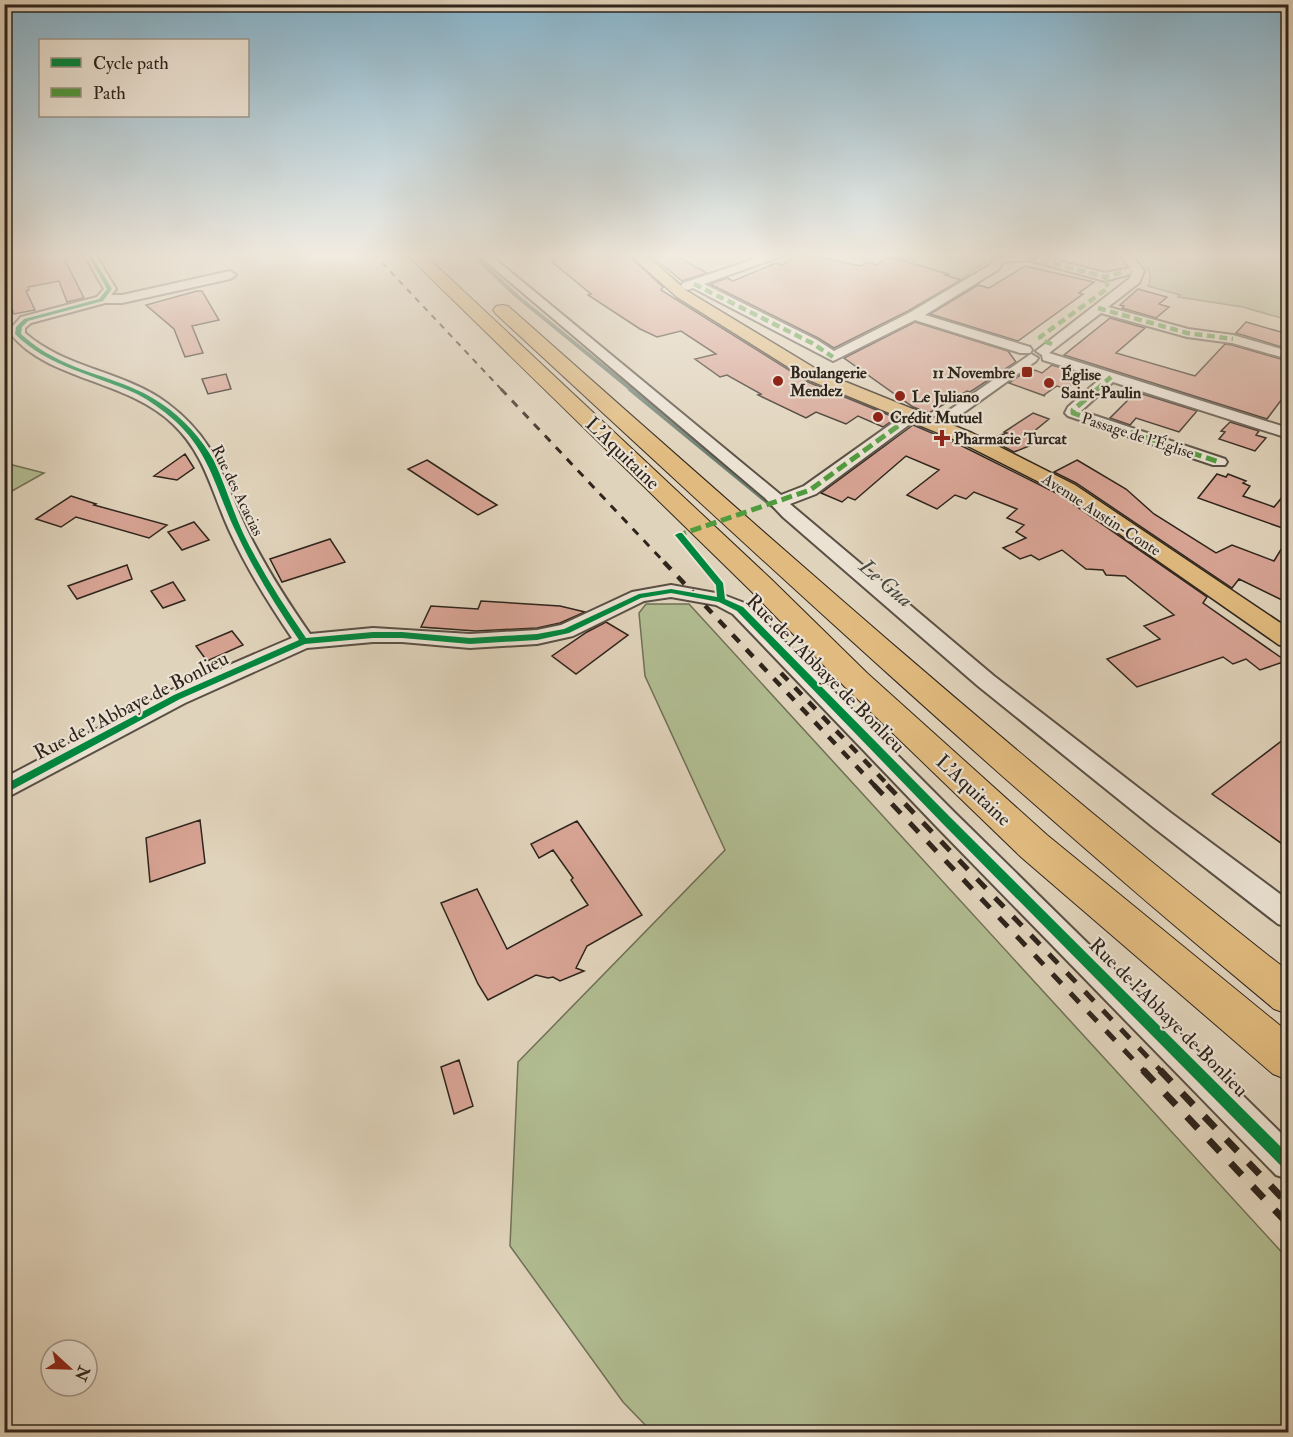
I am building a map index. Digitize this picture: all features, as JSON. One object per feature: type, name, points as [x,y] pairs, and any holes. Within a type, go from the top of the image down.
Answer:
[{"type":"highway","name":"L'Aquitaine","points":[[484,321],[752,577],[856,680],[1034,846],[1288,1059]]},
{"type":"highway","name":"L'Aquitaine","points":[[514,321],[902,672],[1075,821],[1288,994]]},
{"type":"main road","name":"Avenue Austin-Conte","points":[[732,321],[815,376],[937,425],[1030,468],[1068,489],[1288,639]]},
{"type":"street","name":"Rue des Acacias","points":[[25,321],[19,327],[18,334],[37,352],[141,394],[176,418],[195,438],[212,465],[233,519],[289,620],[304,641]]},
{"type":"street","points":[[562,321],[778,502],[986,681],[1162,820],[1288,915]]},
{"type":"street","points":[[759,321],[812,344],[833,357],[904,321]]},
{"type":"street","points":[[932,321],[1285,428]]},
{"type":"street","points":[[1040,352],[1040,337],[1062,321]]},
{"type":"street","points":[[937,425],[1081,321]]},
{"type":"street","points":[[1144,321],[1187,333],[1211,331],[1288,355]]},
{"type":"street","name":"Passage de l'Église","points":[[1111,377],[1073,413],[1219,462]]},
{"type":"street","points":[[778,502],[810,490],[913,415]]},
{"type":"street","name":"Rue de l'Abbaye de Bonlieu","points":[[4,790],[177,697],[304,641],[373,635],[470,640],[537,637],[566,631],[627,601],[652,592],[671,591],[734,604],[1288,1162]]},
{"type":"green space","points":[[5,463],[44,473],[5,495]]},
{"type":"green space","points":[[646,604],[689,604],[1288,1259],[1288,1432],[652,1432],[623,1402],[510,1246],[518,1062],[725,850],[645,676],[639,613]]},
{"type":"building","points":[[165,321],[214,321],[192,326],[203,353],[185,357],[174,329]]},
{"type":"building","points":[[628,321],[711,321],[808,382],[896,418],[883,427],[858,416],[846,424],[816,412],[806,418],[758,395],[761,394],[727,375],[720,377],[695,359],[716,354],[681,331],[657,337]]},
{"type":"building","points":[[784,321],[888,321],[834,348]]},
{"type":"building","points":[[953,321],[1046,321],[1018,341]]},
{"type":"building","points":[[1106,321],[1121,321],[1145,328],[1116,353],[1195,376],[1225,344],[1232,345],[1288,361],[1288,391],[1267,419],[1064,355]]},
{"type":"building","points":[[915,322],[1008,351],[1016,362],[970,392],[967,391],[929,413],[913,407],[844,358]]},
{"type":"building","points":[[1246,322],[1288,334],[1288,349],[1236,333]]},
{"type":"building","points":[[1052,365],[1085,375],[1066,389],[1057,386],[1045,396],[1009,383],[1025,372],[1028,376],[1035,370],[1042,373]]},
{"type":"building","points":[[226,374],[231,389],[208,394],[202,379]]},
{"type":"building","points":[[1136,392],[1197,411],[1179,432],[1136,418],[1130,425],[1110,418]]},
{"type":"building","points":[[1033,413],[1049,419],[1027,437],[1029,446],[1014,452],[989,439],[1007,433],[1004,432]]},
{"type":"building","points":[[1230,422],[1259,431],[1256,435],[1266,438],[1255,451],[1219,439],[1225,432],[1221,431]]},
{"type":"building","points":[[913,425],[960,445],[1060,495],[1207,597],[1203,603],[1286,661],[1260,670],[1246,659],[1233,664],[1223,657],[1137,687],[1107,659],[1160,639],[1144,626],[1174,615],[1125,576],[1106,575],[1103,570],[1086,569],[1062,550],[1039,560],[1031,555],[1020,559],[1003,548],[1026,538],[1016,532],[1024,525],[1007,518],[1017,509],[974,492],[966,499],[955,495],[937,509],[907,495],[939,470],[906,456],[855,500],[848,497],[842,502],[821,493]]},
{"type":"building","points":[[185,454],[194,468],[177,480],[154,476]]},
{"type":"building","points":[[427,460],[497,505],[478,515],[408,469]]},
{"type":"building","points":[[1077,460],[1126,489],[1154,514],[1216,553],[1232,545],[1274,561],[1288,538],[1288,603],[1239,579],[1232,588],[1076,483],[1054,472]]},
{"type":"building","points":[[1217,474],[1226,477],[1228,474],[1246,481],[1243,483],[1250,486],[1243,496],[1274,507],[1288,490],[1288,530],[1198,498]]},
{"type":"building","points":[[71,496],[96,504],[94,505],[167,525],[149,538],[76,517],[61,527],[36,519]]},
{"type":"building","points":[[194,522],[209,540],[182,550],[168,532]]},
{"type":"building","points":[[330,539],[345,562],[282,582],[270,559]]},
{"type":"building","points":[[127,565],[132,579],[77,599],[68,586]]},
{"type":"building","points":[[173,582],[185,600],[163,608],[151,591]]},
{"type":"building","points":[[481,601],[560,606],[585,612],[560,623],[537,628],[476,631],[421,627],[431,606],[478,609]]},
{"type":"building","points":[[606,622],[628,635],[576,674],[552,656],[587,632]]},
{"type":"building","points":[[232,631],[243,645],[207,661],[196,646]]},
{"type":"building","points":[[1288,736],[1288,848],[1212,794]]},
{"type":"building","points":[[200,820],[205,863],[150,882],[146,838]]},
{"type":"building","points":[[577,821],[642,915],[587,946],[576,968],[584,971],[560,981],[553,977],[536,975],[488,1000],[478,984],[441,903],[477,889],[507,949],[588,905],[571,880],[573,878],[553,850],[539,858],[531,844]]},
{"type":"building","points":[[459,1060],[473,1106],[454,1114],[441,1067]]},
{"type":"waterway","name":"Le Gua","points":[[547,321],[632,390]]},
{"type":"waterway","name":"Le Gua","points":[[630,389],[775,508]]},
{"type":"railway","points":[[437,321],[502,390]]},
{"type":"railway","points":[[501,389],[666,564]]},
{"type":"railway","points":[[664,562],[875,786]]},
{"type":"railway","points":[[781,673],[889,786]]},
{"type":"railway","points":[[874,785],[1144,1071]]},
{"type":"railway","points":[[887,785],[1161,1071]]},
{"type":"railway","points":[[1143,1070],[1288,1224]]},
{"type":"railway","points":[[1160,1070],[1288,1204]]},
{"type":"marked path","points":[[768,321],[812,343],[833,357]]},
{"type":"marked path","points":[[1052,344],[1041,340],[1040,337],[1062,321]]},
{"type":"marked path","points":[[1144,321],[1187,333],[1233,339]]},
{"type":"marked path","points":[[1111,377],[1073,410],[1073,413],[1219,462]]},
{"type":"marked path","points":[[681,538],[679,535],[810,490],[913,415]]},
{"type":"cycle path","points":[[25,321],[19,327],[18,334],[34,348],[53,359],[140,394],[160,405],[188,430],[210,461],[233,519],[257,566],[304,641]]},
{"type":"cycle path","points":[[679,535],[720,585],[721,600]]},
{"type":"cycle path","points":[[4,790],[177,697],[304,641],[373,635],[470,641],[537,637],[566,631],[639,596],[671,591],[721,600],[740,609],[946,820],[1288,1163]]},
{"type":"place","name":"11 Novembre","points":[[1027,372]]},
{"type":"place","name":"Boulangerie Mendez","points":[[778,381]]},
{"type":"place","name":"Église Saint-Paulin","points":[[1049,383]]},
{"type":"place","name":"Le Juliano","points":[[900,396]]},
{"type":"place","name":"Crédit Mutuel","points":[[878,417]]},
{"type":"place","name":"Pharmacie Turcat","points":[[942,438]]}]
